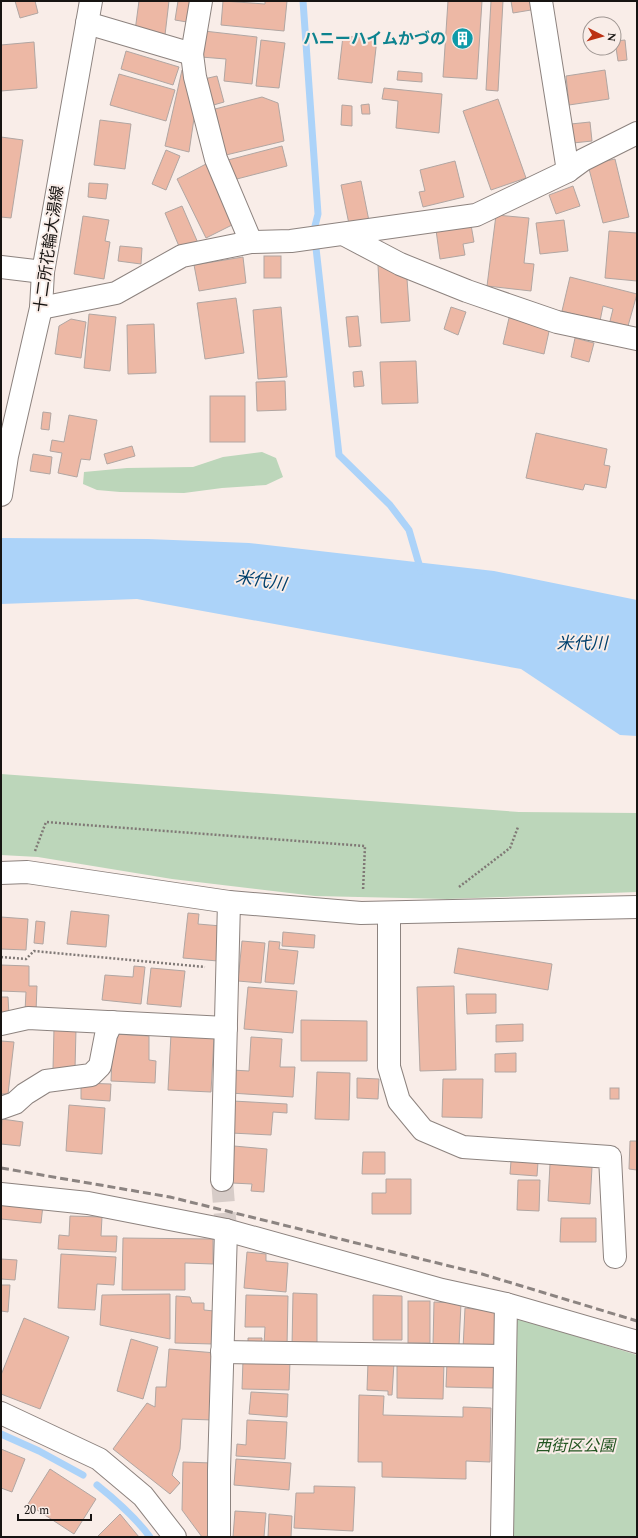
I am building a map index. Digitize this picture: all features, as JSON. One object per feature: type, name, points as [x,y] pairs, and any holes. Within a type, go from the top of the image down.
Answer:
[{"type":"street","name":"十二所花輪大湯線","points":[[1,495],[4,456],[41,308],[43,272],[91,1]]},
{"type":"street","points":[[201,1],[192,54],[195,77],[216,159],[251,242]]},
{"type":"street","points":[[541,1],[568,171]]},
{"type":"street","points":[[87,23],[192,54]]},
{"type":"street","points":[[41,308],[116,293],[182,256],[251,242],[291,241],[476,215],[568,171],[583,160],[637,133]]},
{"type":"street","points":[[343,234],[400,264],[467,291],[557,322],[637,339]]},
{"type":"street","points":[[1,267],[43,272]]},
{"type":"street","points":[[1,873],[27,872],[229,902],[361,913],[637,907]]},
{"type":"street","points":[[222,1180],[229,902]]},
{"type":"street","points":[[389,912],[389,1067],[399,1101],[423,1130],[463,1147],[610,1157],[615,1257]]},
{"type":"street","points":[[1,1024],[28,1018],[226,1028]]},
{"type":"street","points":[[1,1108],[15,1103],[25,1094],[46,1081],[91,1075],[100,1066],[106,1035],[112,1022]]},
{"type":"street","points":[[1,1194],[88,1203],[226,1230],[442,1290],[506,1304],[637,1342]]},
{"type":"street","points":[[219,1537],[219,1470],[226,1230]]},
{"type":"street","points":[[502,1537],[506,1304]]},
{"type":"street","points":[[222,1352],[505,1356]]},
{"type":"street","points":[[1,1413],[99,1459],[143,1496],[175,1537]]},
{"type":"path","points":[[27,872],[46,822],[365,846],[361,913]]},
{"type":"path","points":[[458,888],[510,848],[518,827]]},
{"type":"path","points":[[1,957],[26,959],[34,951],[227,969]]},
{"type":"green space","points":[[262,452],[276,458],[283,477],[266,485],[222,488],[184,493],[120,492],[97,490],[83,484],[84,472],[127,468],[193,467],[223,457]]},
{"type":"green space","points":[[1,774],[519,812],[637,813],[637,892],[447,899],[315,896],[172,879],[38,857],[1,855]]},
{"type":"green space","name":"西街区公園","points":[[511,1316],[637,1355],[637,1537],[513,1537]]},
{"type":"water","name":"米代川","points":[[1,538],[148,539],[249,543],[494,571],[637,600],[637,736],[620,735],[521,669],[137,599],[1,604]]},
{"type":"building","points":[[15,1],[35,1],[38,13],[20,18]]},
{"type":"building","points":[[139,1],[169,1],[165,35],[135,31]]},
{"type":"building","points":[[178,1],[197,1],[193,23],[175,20]]},
{"type":"building","points":[[223,1],[265,4],[265,1],[287,1],[284,31],[221,25]]},
{"type":"building","name":"ハニーハイムかづの","points":[[448,1],[482,1],[477,79],[443,77]]},
{"type":"building","points":[[491,1],[503,1],[498,91],[486,90]]},
{"type":"building","points":[[511,1],[536,1],[537,9],[513,13]]},
{"type":"building","points":[[204,31],[257,37],[252,84],[224,81],[226,59],[201,57]]},
{"type":"building","points":[[343,36],[377,39],[372,83],[338,79]]},
{"type":"building","points":[[261,40],[285,43],[279,88],[256,86]]},
{"type":"building","points":[[622,40],[625,40],[627,60],[618,61],[617,56],[622,56]]},
{"type":"building","points":[[34,42],[37,88],[1,91],[1,45]]},
{"type":"building","points":[[126,51],[179,67],[173,85],[121,69]]},
{"type":"building","points":[[182,70],[190,71],[196,105],[189,152],[165,146]]},
{"type":"building","points":[[605,70],[609,99],[569,105],[566,76]]},
{"type":"building","points":[[398,71],[422,73],[422,82],[397,80]]},
{"type":"building","points":[[119,74],[175,90],[166,121],[110,105]]},
{"type":"building","points":[[217,76],[224,102],[210,106],[204,79]]},
{"type":"building","points":[[384,88],[442,94],[439,133],[396,128],[398,101],[382,99]]},
{"type":"building","points":[[262,97],[278,103],[284,141],[226,155],[215,109]]},
{"type":"building","points":[[498,99],[526,178],[491,190],[463,111]]},
{"type":"building","points":[[369,104],[370,114],[362,114],[361,105]]},
{"type":"building","points":[[342,105],[352,106],[352,126],[341,125]]},
{"type":"building","points":[[100,120],[131,124],[125,169],[94,165]]},
{"type":"building","points":[[590,122],[592,141],[573,143],[571,124]]},
{"type":"building","points":[[1,137],[23,140],[11,218],[1,217]]},
{"type":"building","points":[[282,146],[287,166],[233,180],[228,160]]},
{"type":"building","points":[[166,150],[180,156],[166,190],[152,184]]},
{"type":"building","points":[[615,159],[629,217],[603,223],[588,165]]},
{"type":"building","points":[[455,161],[464,197],[423,207],[419,192],[425,191],[420,170]]},
{"type":"building","points":[[206,164],[236,223],[206,238],[177,179]]},
{"type":"building","points":[[361,181],[369,221],[349,224],[341,185]]},
{"type":"building","points":[[89,183],[108,184],[106,199],[88,197]]},
{"type":"building","points":[[573,186],[580,206],[556,214],[549,195]]},
{"type":"building","points":[[182,206],[198,243],[181,251],[165,213]]},
{"type":"building","points":[[496,215],[529,218],[524,263],[534,264],[531,291],[487,286]]},
{"type":"building","points":[[83,216],[109,220],[105,241],[110,242],[104,279],[74,274]]},
{"type":"building","points":[[564,220],[568,251],[540,254],[536,223]]},
{"type":"building","points":[[471,225],[474,242],[463,244],[465,255],[440,259],[436,230]]},
{"type":"building","points":[[609,231],[637,233],[637,281],[605,278]]},
{"type":"building","points":[[120,246],[142,248],[141,264],[118,261]]},
{"type":"building","points":[[264,256],[281,256],[281,278],[264,278]]},
{"type":"building","points":[[243,257],[246,283],[199,291],[194,265]]},
{"type":"building","points":[[378,265],[407,279],[410,321],[381,323]]},
{"type":"building","points":[[570,277],[637,294],[628,326],[610,321],[613,309],[603,306],[600,321],[562,311]]},
{"type":"building","points":[[236,298],[244,353],[205,359],[197,303]]},
{"type":"building","points":[[281,307],[287,377],[258,379],[253,310]]},
{"type":"building","points":[[451,307],[466,312],[458,335],[444,329]]},
{"type":"building","points":[[89,314],[116,317],[110,371],[84,368]]},
{"type":"building","points":[[358,316],[361,346],[349,347],[346,317]]},
{"type":"building","points":[[509,318],[550,327],[544,354],[503,344]]},
{"type":"building","points":[[71,319],[86,322],[81,358],[55,354],[59,326]]},
{"type":"building","points":[[154,324],[156,373],[128,374],[127,325]]},
{"type":"building","points":[[575,338],[594,343],[589,362],[571,357]]},
{"type":"building","points":[[416,361],[418,403],[382,404],[380,362]]},
{"type":"building","points":[[362,371],[364,386],[354,387],[353,372]]},
{"type":"building","points":[[285,381],[286,410],[257,411],[256,382]]},
{"type":"building","points":[[210,396],[245,396],[245,442],[210,442]]},
{"type":"building","points":[[43,412],[51,413],[49,430],[41,429]]},
{"type":"building","points":[[69,415],[97,420],[90,460],[81,459],[77,477],[58,473],[62,453],[50,451],[52,440],[64,442]]},
{"type":"building","points":[[536,433],[607,449],[604,465],[610,466],[606,488],[585,484],[583,490],[526,478]]},
{"type":"building","points":[[132,446],[135,456],[107,464],[104,454]]},
{"type":"building","points":[[33,454],[52,457],[50,474],[30,471]]},
{"type":"building","points":[[71,911],[109,915],[106,947],[67,944]]},
{"type":"building","points":[[188,913],[199,914],[198,924],[221,926],[218,961],[183,958]]},
{"type":"building","points":[[1,917],[28,919],[26,950],[1,949]]},
{"type":"building","points":[[36,921],[45,922],[43,944],[34,943]]},
{"type":"building","points":[[283,932],[315,935],[314,948],[282,946]]},
{"type":"building","points":[[242,941],[265,943],[261,983],[238,981]]},
{"type":"building","points":[[269,941],[280,942],[279,949],[298,951],[294,984],[265,982]]},
{"type":"building","points":[[458,948],[552,964],[548,990],[454,973]]},
{"type":"building","points":[[1,965],[29,966],[29,986],[37,986],[36,1012],[25,1011],[26,992],[1,991]]},
{"type":"building","points":[[134,966],[145,967],[141,1004],[102,1000],[105,975],[133,977]]},
{"type":"building","points":[[151,968],[185,971],[181,1007],[147,1004]]},
{"type":"building","points":[[454,986],[456,1070],[420,1071],[417,987]]},
{"type":"building","points":[[248,987],[297,991],[293,1033],[244,1029]]},
{"type":"building","points":[[466,994],[496,994],[496,1013],[467,1014]]},
{"type":"building","points":[[1,997],[8,997],[9,1015],[1,1016]]},
{"type":"building","points":[[301,1020],[367,1021],[367,1061],[301,1061]]},
{"type":"building","points":[[523,1024],[523,1041],[496,1042],[496,1025]]},
{"type":"building","points":[[54,1028],[76,1029],[75,1069],[53,1069]]},
{"type":"building","points":[[113,1034],[149,1036],[149,1060],[156,1061],[155,1083],[111,1081]]},
{"type":"building","points":[[171,1034],[214,1037],[211,1092],[168,1090]]},
{"type":"building","points":[[251,1037],[282,1039],[280,1067],[295,1067],[293,1097],[230,1093],[232,1070],[249,1071]]},
{"type":"building","points":[[1,1041],[14,1042],[8,1094],[1,1094]]},
{"type":"building","points":[[516,1053],[516,1072],[495,1072],[495,1054]]},
{"type":"building","points":[[317,1072],[350,1073],[349,1120],[315,1119]]},
{"type":"building","points":[[357,1078],[379,1079],[378,1099],[357,1098]]},
{"type":"building","points":[[443,1079],[483,1079],[482,1118],[442,1117]]},
{"type":"building","points":[[81,1083],[111,1084],[110,1101],[81,1099]]},
{"type":"building","points":[[610,1088],[619,1088],[619,1099],[610,1099]]},
{"type":"building","points":[[233,1101],[287,1104],[287,1113],[273,1112],[271,1135],[231,1133]]},
{"type":"building","points":[[69,1105],[105,1108],[102,1154],[66,1151]]},
{"type":"building","points":[[2,1119],[23,1122],[20,1146],[1,1144]]},
{"type":"building","points":[[630,1141],[637,1141],[637,1170],[629,1169]]},
{"type":"building","points":[[234,1146],[267,1149],[264,1192],[251,1191],[252,1184],[232,1183]]},
{"type":"building","points":[[363,1152],[385,1152],[385,1174],[362,1174]]},
{"type":"building","points":[[511,1161],[538,1162],[537,1176],[510,1174]]},
{"type":"building","points":[[550,1164],[592,1167],[590,1204],[548,1201]]},
{"type":"building","points":[[386,1179],[411,1179],[411,1214],[372,1214],[372,1193],[386,1193]]},
{"type":"building","points":[[518,1180],[540,1180],[539,1211],[517,1210]]},
{"type":"building","points":[[1,1200],[43,1205],[41,1223],[1,1219]]},
{"type":"building","points":[[70,1216],[102,1217],[101,1236],[117,1236],[116,1252],[58,1249],[59,1235],[69,1236]]},
{"type":"building","points":[[561,1218],[596,1218],[596,1242],[560,1242]]},
{"type":"building","points":[[123,1238],[213,1239],[213,1264],[185,1263],[185,1290],[122,1290]]},
{"type":"building","points":[[247,1252],[266,1254],[266,1261],[288,1263],[286,1292],[244,1288]]},
{"type":"building","points":[[61,1254],[116,1257],[114,1285],[97,1284],[95,1310],[58,1308]]},
{"type":"building","points":[[1,1259],[17,1260],[15,1280],[1,1279]]},
{"type":"building","points":[[1,1285],[10,1285],[8,1312],[1,1311]]},
{"type":"building","points":[[293,1293],[317,1294],[317,1346],[292,1346]]},
{"type":"building","points":[[170,1294],[170,1339],[100,1325],[102,1295]]},
{"type":"building","points":[[246,1295],[288,1296],[287,1346],[264,1345],[265,1327],[245,1327]]},
{"type":"building","points":[[373,1295],[402,1296],[402,1340],[373,1340]]},
{"type":"building","points":[[176,1296],[190,1297],[192,1303],[204,1303],[204,1310],[214,1311],[213,1344],[175,1343]]},
{"type":"building","points":[[408,1301],[430,1301],[430,1343],[408,1343]]},
{"type":"building","points":[[434,1302],[461,1303],[459,1346],[433,1345]]},
{"type":"building","points":[[465,1308],[498,1312],[496,1350],[463,1349]]},
{"type":"building","points":[[24,1318],[69,1337],[40,1409],[1,1394],[1,1375]]},
{"type":"building","points":[[248,1338],[262,1338],[261,1349],[248,1348]]},
{"type":"building","points":[[131,1339],[158,1347],[143,1399],[117,1391]]},
{"type":"building","points":[[169,1349],[216,1353],[213,1420],[182,1419],[180,1449],[172,1475],[180,1483],[170,1494],[113,1449],[147,1403],[155,1407],[156,1387],[166,1387]]},
{"type":"building","points":[[243,1360],[290,1361],[289,1390],[242,1389]]},
{"type":"building","points":[[397,1361],[444,1362],[443,1399],[397,1398]]},
{"type":"building","points":[[368,1362],[394,1363],[392,1395],[388,1395],[388,1391],[367,1390]]},
{"type":"building","points":[[447,1362],[494,1363],[493,1388],[446,1387]]},
{"type":"building","points":[[251,1392],[288,1394],[287,1417],[249,1414]]},
{"type":"building","points":[[359,1395],[384,1396],[383,1415],[463,1417],[463,1407],[491,1408],[490,1462],[466,1461],[466,1479],[382,1477],[382,1462],[358,1462]]},
{"type":"building","points":[[247,1420],[287,1422],[285,1459],[236,1456],[237,1444],[246,1445]]},
{"type":"building","points":[[1,1449],[25,1459],[12,1492],[1,1488]]},
{"type":"building","points":[[236,1459],[291,1463],[289,1490],[234,1485]]},
{"type":"building","points":[[183,1462],[212,1463],[209,1536],[202,1537],[182,1510]]},
{"type":"building","points":[[50,1469],[96,1499],[74,1534],[28,1504]]},
{"type":"building","points":[[314,1486],[355,1487],[353,1531],[294,1528],[296,1493],[314,1493]]},
{"type":"building","points":[[235,1511],[266,1513],[264,1537],[233,1537]]},
{"type":"building","points":[[120,1514],[139,1537],[97,1537]]},
{"type":"building","points":[[269,1514],[292,1516],[291,1537],[268,1537]]},
{"type":"waterway","points":[[303,1],[318,214],[314,230],[339,455],[390,505],[409,530],[421,571]]},
{"type":"waterway","points":[[1,1434],[39,1451],[83,1475]]},
{"type":"waterway","points":[[97,1485],[112,1497],[150,1537]]},
{"type":"tunnel","points":[[222,1180],[226,1230]]},
{"type":"railway","points":[[1,1168],[170,1197],[482,1274],[637,1321]]},
{"type":"place","name":"ハニーハイムかづの","points":[[462,39]]}]
